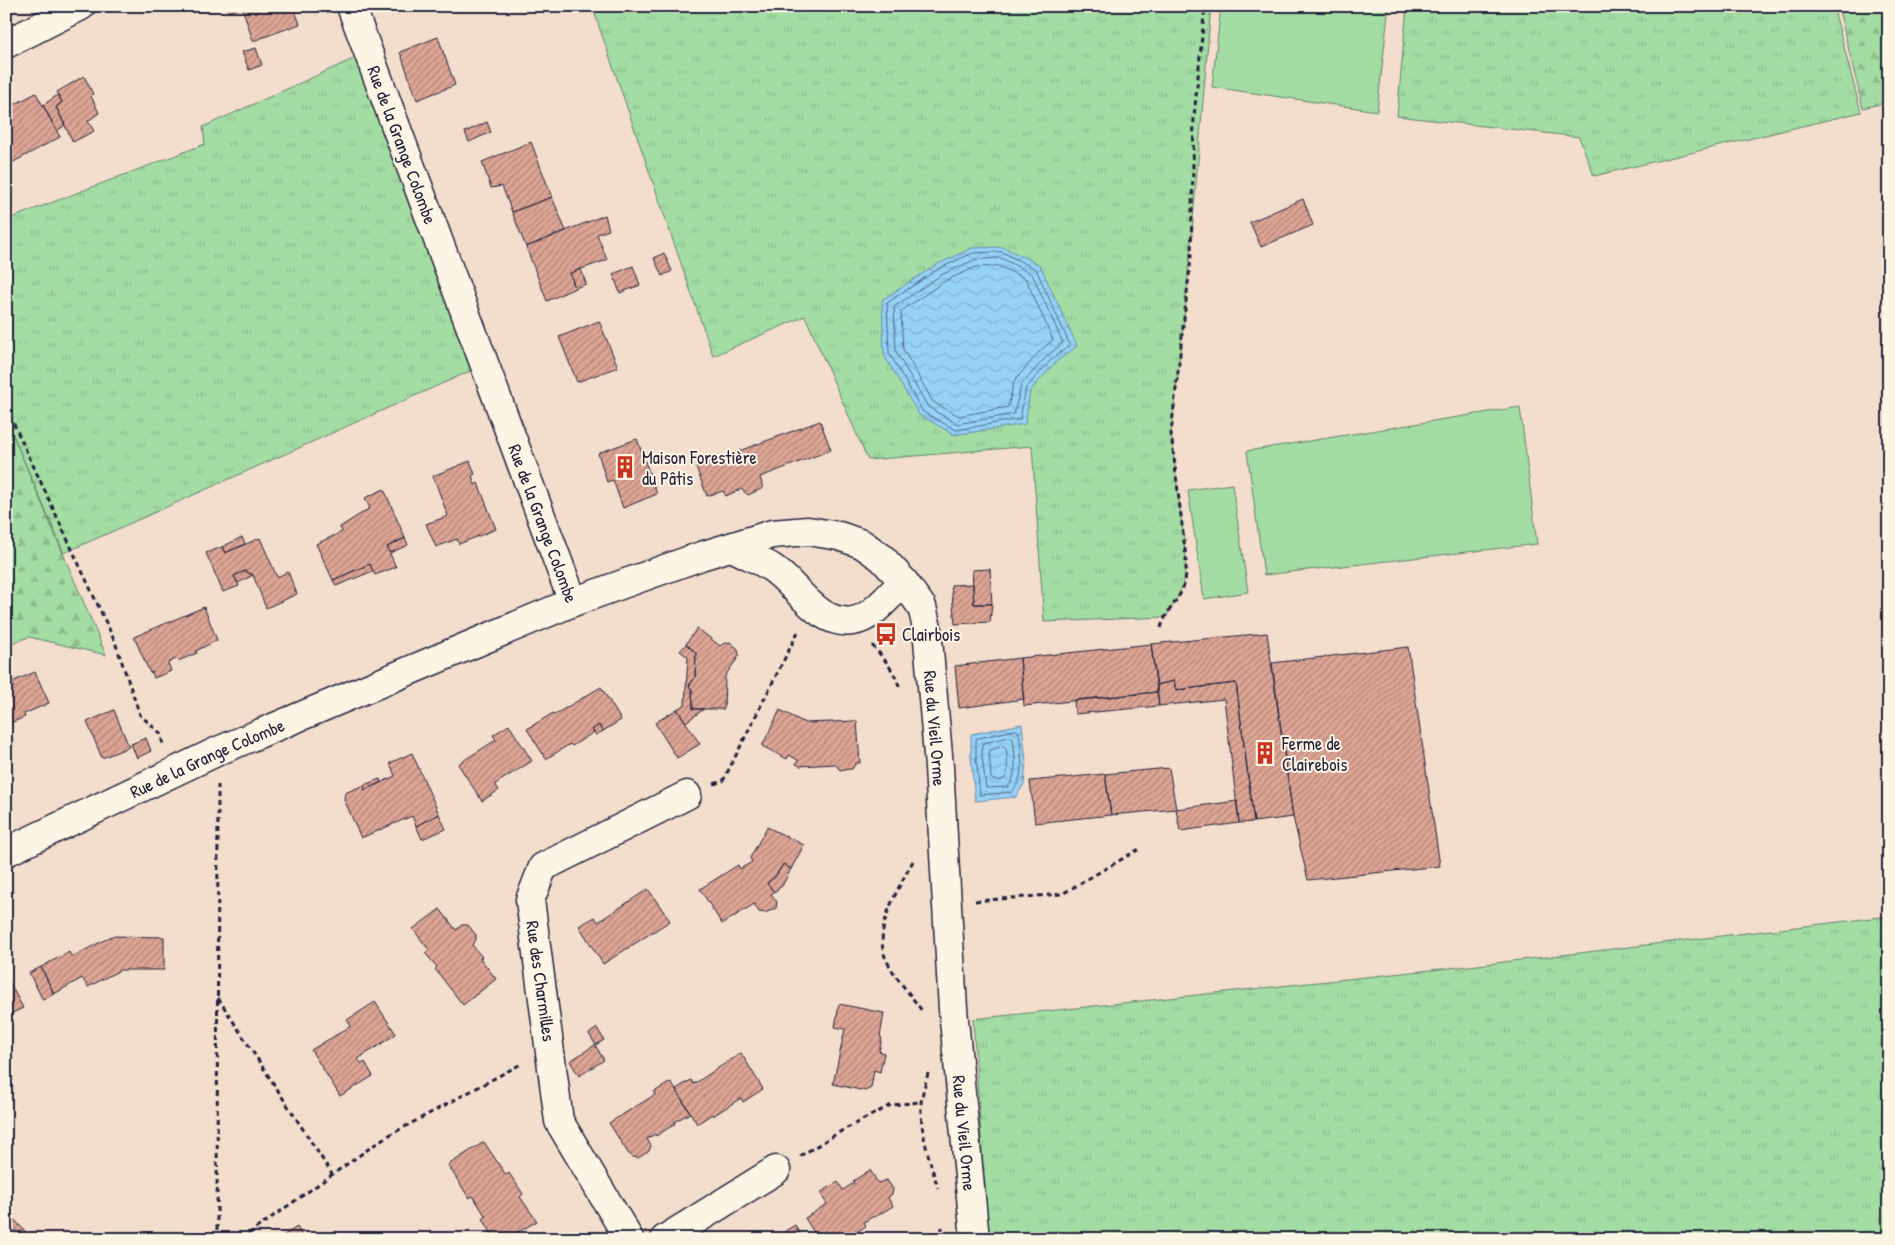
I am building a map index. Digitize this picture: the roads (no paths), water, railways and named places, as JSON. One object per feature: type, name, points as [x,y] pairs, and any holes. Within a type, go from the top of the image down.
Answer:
[{"type":"street","points":[[6,44],[81,6]]},
{"type":"street","name":"Rue de la Grange Colombe","points":[[6,852],[218,751],[573,602],[352,6]]},
{"type":"street","name":"Rue du Vieil Orme","points":[[573,602],[772,534],[808,531],[839,536],[862,544],[882,558],[904,582],[922,607],[927,628],[939,767],[953,1009],[975,1239]]},
{"type":"street","points":[[732,547],[773,569],[819,612],[833,619],[853,621],[868,614],[904,582]]},
{"type":"street","name":"Rue des Charmilles","points":[[629,1239],[559,1121],[530,900],[543,867],[686,795]]},
{"type":"street","points":[[665,1239],[776,1170]]},
{"type":"water","points":[[1003,247],[1040,265],[1077,346],[1055,363],[1030,391],[1025,424],[955,435],[919,415],[884,355],[882,300],[936,265],[972,248]]},
{"type":"water","points":[[1022,724],[1026,762],[1024,784],[1016,797],[975,801],[971,734]]},
{"type":"place","name":"Maison Forestière du Pâtis","points":[[625,467]]},
{"type":"place","name":"Clairbois","points":[[886,634]]},
{"type":"place","name":"Ferme de Clairebois","points":[[1265,753]]}]
